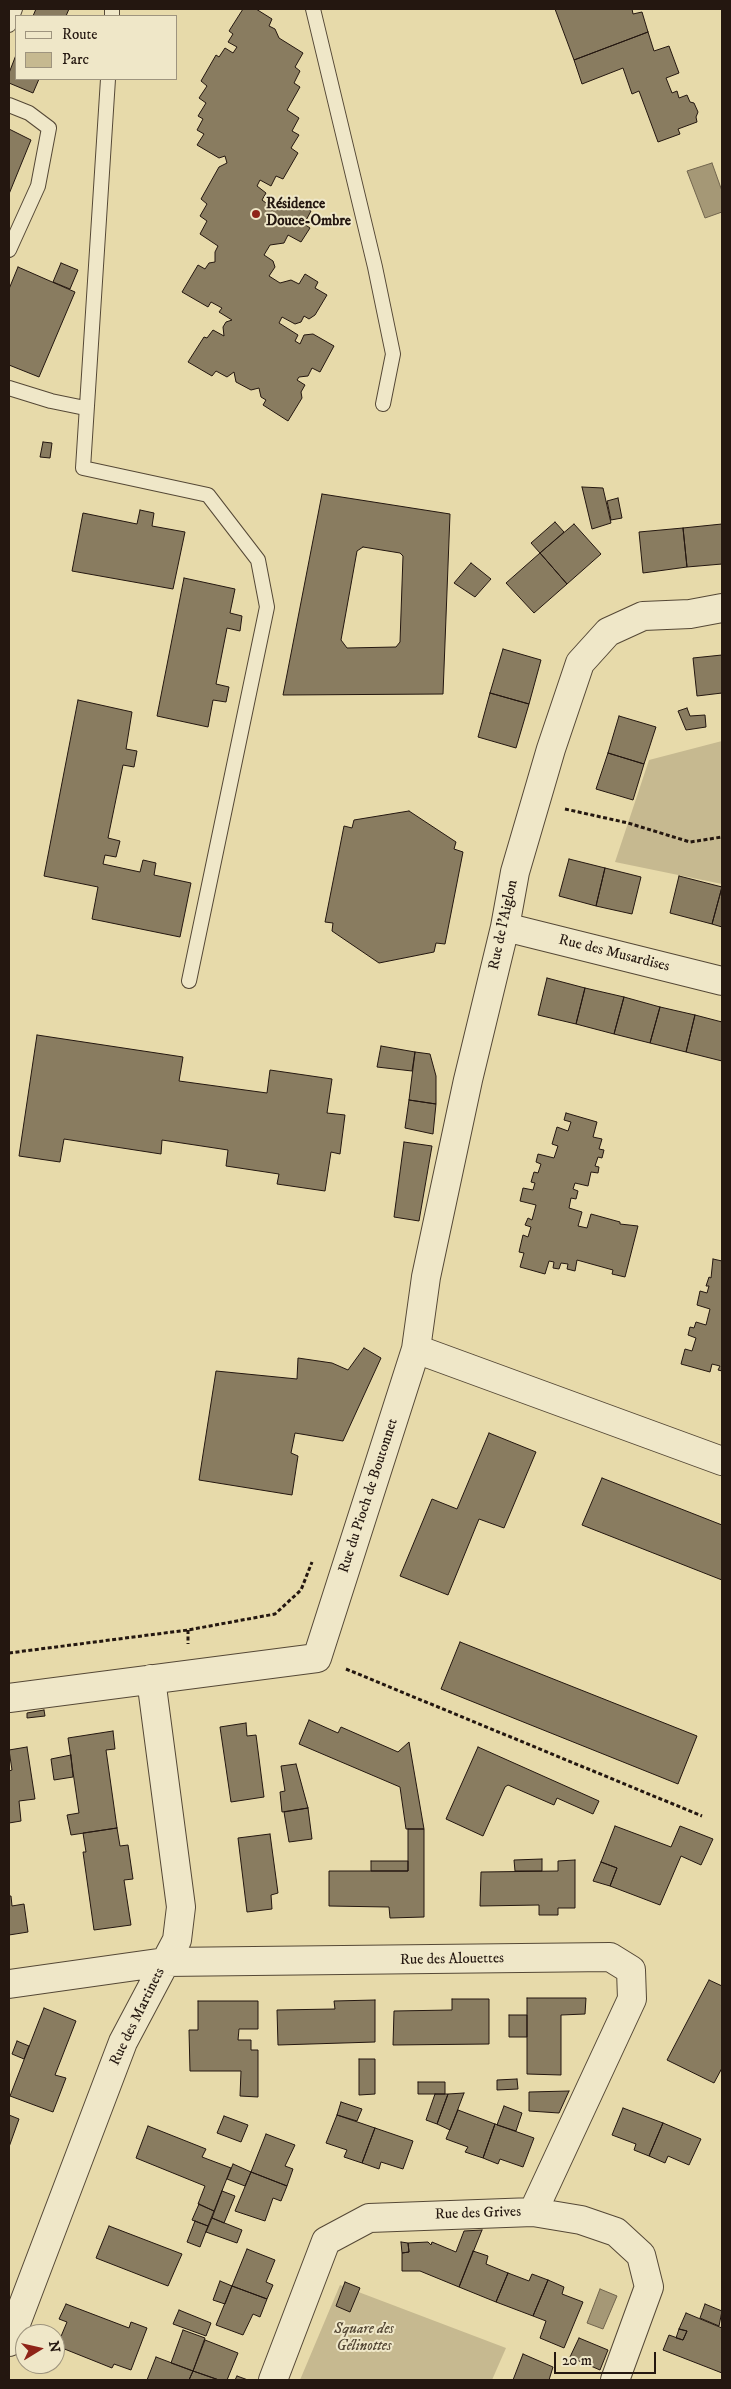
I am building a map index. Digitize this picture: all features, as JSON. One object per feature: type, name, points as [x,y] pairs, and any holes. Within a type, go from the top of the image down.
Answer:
[{"type":"street","name":"Rue de l'Aiglon","points":[[416,1348],[426,1277],[468,1080],[505,927],[515,872],[580,663],[608,632],[643,616],[690,614],[722,608]]},
{"type":"street","name":"Rue des Musardises","points":[[505,927],[722,980]]},
{"type":"street","points":[[416,1348],[722,1461]]},
{"type":"street","name":"Rue du Pioch de Boutonnet","points":[[317,1658],[416,1348]]},
{"type":"street","points":[[9,1698],[317,1658]]},
{"type":"street","name":"Rue des Martinets","points":[[9,2342],[123,2042],[177,1940],[181,1906],[151,1679]]},
{"type":"street","name":"Rue des Alouettes","points":[[9,1984],[165,1962],[610,1957],[631,1970],[632,1999],[533,2212]]},
{"type":"street","name":"Rue des Grives","points":[[272,2380],[326,2241],[369,2218],[533,2212],[581,2220],[616,2232],[641,2255],[649,2287],[615,2380]]},
{"type":"lane","points":[[9,25],[15,9]]},
{"type":"lane","points":[[313,9],[375,267],[393,354],[383,404]]},
{"type":"lane","points":[[108,80],[83,468],[208,494],[258,560],[267,607],[189,981]]},
{"type":"lane","points":[[9,105],[29,113],[49,128],[38,186],[9,250]]},
{"type":"lane","points":[[9,388],[51,401],[86,408]]},
{"type":"path","points":[[535,803],[628,823],[690,842],[722,837]]},
{"type":"path","points":[[9,1653],[188,1630],[275,1614],[301,1590],[315,1554]]},
{"type":"path","points":[[317,1658],[702,1816]]},
{"type":"green space","points":[[722,741],[722,884],[615,862],[649,760]]},
{"type":"green space","name":"Square des Gélinottes","points":[[340,2285],[506,2348],[492,2380],[300,2380]]},
{"type":"shaded area","points":[[712,163],[722,191],[722,212],[705,218],[687,171]]},
{"type":"shaded area","points":[[600,2289],[617,2296],[603,2329],[587,2323]]},
{"type":"building","points":[[36,9],[69,9],[66,15],[33,15]]},
{"type":"building","name":"Résidence Douce-Ombre","points":[[243,9],[256,9],[272,19],[269,26],[275,29],[279,38],[303,53],[295,67],[300,71],[294,83],[300,87],[287,110],[299,118],[292,131],[299,135],[291,148],[298,153],[283,179],[276,176],[271,186],[260,180],[257,186],[266,193],[262,200],[266,203],[276,201],[283,205],[287,199],[290,199],[311,211],[304,224],[310,228],[301,242],[288,235],[284,243],[270,245],[264,255],[273,261],[275,267],[269,276],[280,283],[291,280],[299,284],[305,274],[318,282],[315,288],[327,295],[315,315],[309,319],[304,316],[301,322],[295,324],[282,317],[279,323],[298,335],[295,341],[300,344],[304,335],[313,334],[334,346],[320,372],[312,368],[308,376],[299,377],[297,380],[305,385],[301,392],[302,398],[288,421],[263,405],[266,400],[261,397],[259,388],[251,390],[236,382],[234,372],[227,377],[216,371],[212,376],[188,362],[204,337],[207,338],[213,330],[224,336],[223,327],[226,322],[232,320],[219,312],[222,308],[211,302],[208,307],[182,292],[198,265],[205,269],[209,263],[215,262],[215,252],[218,246],[200,234],[207,221],[200,216],[207,204],[201,199],[219,167],[227,163],[225,156],[219,158],[197,145],[204,134],[197,130],[203,119],[198,116],[206,103],[199,98],[207,86],[201,81],[216,55],[219,57],[225,48],[233,53],[237,47],[228,42],[233,34],[229,31]]},
{"type":"building","points":[[555,9],[632,9],[633,14],[642,12],[648,32],[574,60]]},
{"type":"building","points":[[648,32],[654,51],[669,46],[679,73],[666,78],[672,93],[677,91],[679,98],[687,95],[690,102],[694,103],[698,112],[697,122],[678,129],[680,134],[658,142],[639,91],[632,94],[623,68],[582,84],[574,60]]},
{"type":"building","points":[[15,58],[15,80],[39,80],[33,93],[9,83],[9,73]]},
{"type":"building","points":[[9,129],[31,140],[9,194]]},
{"type":"building","points":[[61,263],[78,270],[70,289],[53,282]]},
{"type":"building","points":[[18,267],[75,292],[39,377],[9,365],[9,289]]},
{"type":"building","points":[[43,442],[52,443],[50,458],[40,457]]},
{"type":"building","points":[[582,487],[603,488],[611,523],[592,529]]},
{"type":"building","points":[[322,494],[450,514],[443,694],[283,695]],"holes":[[[363,547],[400,553],[403,556],[400,642],[396,647],[347,648],[341,640],[357,551]]]},
{"type":"building","points":[[618,498],[622,518],[611,520],[607,501]]},
{"type":"building","points":[[140,510],[154,513],[152,526],[185,532],[173,589],[72,571],[83,513],[137,524]]},
{"type":"building","points":[[555,522],[564,532],[540,553],[531,543]]},
{"type":"building","points":[[574,524],[601,554],[567,584],[540,553]]},
{"type":"building","points":[[722,524],[722,564],[687,567],[683,528]]},
{"type":"building","points":[[683,528],[687,567],[643,573],[639,532]]},
{"type":"building","points":[[540,553],[567,584],[534,613],[506,583]]},
{"type":"building","points":[[471,563],[491,579],[475,597],[454,583]]},
{"type":"building","points":[[184,578],[235,589],[230,613],[242,616],[240,631],[227,628],[216,684],[229,687],[226,702],[213,700],[208,727],[157,716]]},
{"type":"building","points":[[503,649],[541,660],[529,704],[490,693]]},
{"type":"building","points":[[722,655],[722,693],[697,696],[693,658]]},
{"type":"building","points":[[490,693],[529,704],[516,748],[478,737]]},
{"type":"building","points":[[78,700],[132,712],[126,749],[137,751],[134,767],[123,765],[108,838],[120,841],[116,857],[105,855],[103,864],[140,872],[143,860],[156,863],[154,875],[191,883],[180,937],[92,919],[98,887],[44,876]]},
{"type":"building","points":[[687,708],[690,716],[705,715],[706,727],[686,730],[678,711]]},
{"type":"building","points":[[619,716],[656,727],[644,764],[608,753]]},
{"type":"building","points":[[608,753],[644,764],[633,800],[596,789]]},
{"type":"building","points":[[409,811],[456,842],[454,849],[463,852],[445,944],[436,943],[434,952],[379,963],[332,931],[333,923],[325,922],[344,826],[352,828],[354,820]]},
{"type":"building","points":[[569,859],[605,868],[596,906],[559,896]]},
{"type":"building","points":[[605,868],[641,877],[632,914],[596,906]]},
{"type":"building","points":[[679,876],[722,887],[712,924],[670,913]]},
{"type":"building","points":[[722,887],[722,927],[712,924]]},
{"type":"building","points":[[547,978],[585,988],[576,1024],[538,1015]]},
{"type":"building","points":[[585,988],[624,997],[614,1034],[576,1024]]},
{"type":"building","points":[[624,997],[660,1007],[650,1043],[614,1034]]},
{"type":"building","points":[[660,1007],[695,1015],[686,1052],[650,1043]]},
{"type":"building","points":[[695,1015],[722,1022],[722,1061],[686,1052]]},
{"type":"building","points":[[37,1035],[183,1057],[179,1081],[267,1093],[270,1070],[332,1079],[327,1113],[345,1115],[340,1154],[331,1152],[325,1191],[277,1184],[279,1174],[226,1166],[228,1150],[162,1140],[161,1154],[64,1139],[60,1162],[19,1156]]},
{"type":"building","points":[[381,1046],[415,1052],[412,1071],[377,1067]]},
{"type":"building","points":[[415,1052],[430,1054],[436,1076],[436,1104],[409,1100]]},
{"type":"building","points":[[409,1100],[436,1104],[433,1134],[405,1128]]},
{"type":"building","points":[[566,1113],[597,1122],[593,1137],[602,1139],[599,1149],[604,1150],[602,1158],[598,1157],[595,1166],[599,1167],[598,1173],[591,1172],[588,1186],[575,1183],[573,1189],[578,1191],[576,1199],[571,1198],[569,1208],[582,1212],[578,1226],[587,1228],[591,1214],[620,1222],[620,1224],[638,1226],[625,1277],[612,1274],[613,1270],[577,1260],[575,1271],[567,1269],[568,1264],[561,1263],[559,1269],[553,1268],[554,1262],[549,1261],[545,1274],[520,1267],[524,1253],[519,1252],[523,1235],[528,1237],[531,1227],[525,1225],[528,1218],[532,1220],[536,1205],[520,1201],[523,1188],[533,1190],[535,1183],[531,1182],[534,1172],[538,1173],[541,1164],[536,1162],[538,1154],[554,1158],[558,1146],[552,1144],[557,1127],[568,1131],[571,1122],[564,1120]]},
{"type":"building","points":[[404,1142],[432,1146],[419,1221],[394,1217]]},
{"type":"building","points":[[713,1259],[722,1261],[722,1371],[718,1370],[720,1366],[712,1364],[710,1372],[681,1364],[685,1349],[692,1351],[696,1338],[688,1335],[690,1327],[694,1328],[696,1322],[706,1325],[710,1309],[697,1305],[700,1291],[707,1293],[709,1286],[706,1286],[709,1277],[711,1278]]},
{"type":"building","points":[[364,1348],[381,1358],[343,1441],[295,1433],[291,1453],[298,1456],[292,1495],[199,1480],[216,1371],[297,1379],[298,1358],[332,1363],[348,1370]]},
{"type":"building","points":[[489,1433],[536,1452],[504,1528],[479,1519],[448,1595],[400,1576],[432,1499],[457,1509]]},
{"type":"building","points":[[602,1478],[722,1525],[722,1580],[582,1525]]},
{"type":"building","points":[[460,1642],[697,1736],[678,1784],[441,1689]]},
{"type":"building","points":[[44,1710],[45,1716],[27,1718],[27,1713]]},
{"type":"building","points":[[309,1720],[338,1733],[341,1727],[398,1752],[409,1742],[424,1829],[406,1829],[400,1787],[299,1744]]},
{"type":"building","points":[[246,1723],[247,1736],[256,1735],[264,1797],[231,1802],[220,1727]]},
{"type":"building","points":[[113,1731],[115,1749],[106,1750],[117,1828],[71,1835],[67,1815],[79,1813],[68,1738]]},
{"type":"building","points":[[27,1747],[35,1799],[19,1801],[21,1821],[9,1823],[9,1771],[12,1770],[9,1750]]},
{"type":"building","points":[[478,1747],[599,1801],[593,1814],[557,1798],[554,1805],[508,1785],[505,1787],[483,1836],[446,1819]]},
{"type":"building","points":[[71,1755],[73,1777],[54,1780],[51,1759]]},
{"type":"building","points":[[296,1764],[308,1808],[282,1812],[280,1792],[285,1791],[281,1766]]},
{"type":"building","points":[[308,1808],[312,1839],[289,1842],[284,1812]]},
{"type":"building","points":[[615,1826],[671,1847],[680,1826],[713,1839],[701,1865],[681,1856],[660,1905],[610,1886],[617,1868],[601,1862]]},
{"type":"building","points":[[117,1828],[120,1846],[128,1845],[133,1879],[124,1880],[131,1925],[94,1930],[83,1852],[86,1852],[83,1833]]},
{"type":"building","points":[[408,1829],[424,1829],[424,1917],[390,1918],[389,1907],[329,1906],[329,1871],[408,1871]]},
{"type":"building","points":[[270,1834],[278,1893],[271,1895],[272,1909],[247,1912],[238,1838]]},
{"type":"building","points":[[542,1859],[542,1871],[515,1871],[514,1860]]},
{"type":"building","points":[[575,1860],[575,1908],[558,1908],[558,1915],[539,1915],[539,1905],[480,1906],[481,1872],[558,1871],[558,1861]]},
{"type":"building","points":[[371,1861],[408,1861],[408,1871],[371,1871]]},
{"type":"building","points":[[601,1862],[617,1868],[610,1886],[593,1881]]},
{"type":"building","points":[[9,1896],[11,1896],[12,1906],[24,1904],[28,1932],[9,1935]]},
{"type":"building","points":[[709,1980],[722,1986],[722,2068],[714,2083],[667,2060]]},
{"type":"building","points":[[527,1998],[586,1998],[585,2014],[561,2015],[561,2075],[527,2074]]},
{"type":"building","points":[[452,1999],[489,1999],[489,2044],[393,2045],[394,2011],[452,2010]]},
{"type":"building","points":[[375,2000],[375,2042],[278,2045],[277,2010],[335,2009],[334,2001]]},
{"type":"building","points":[[198,2001],[258,2001],[258,2029],[239,2029],[238,2040],[251,2040],[251,2050],[258,2050],[258,2097],[240,2096],[241,2071],[190,2071],[189,2030],[198,2030]]},
{"type":"building","points":[[44,2008],[76,2021],[55,2075],[66,2078],[53,2112],[10,2096]]},
{"type":"building","points":[[509,2015],[527,2015],[527,2037],[509,2037]]},
{"type":"building","points":[[17,2041],[29,2046],[24,2059],[12,2054]]},
{"type":"building","points":[[359,2059],[375,2059],[375,2094],[359,2095]]},
{"type":"building","points":[[517,2079],[518,2089],[497,2090],[497,2080]]},
{"type":"building","points":[[418,2082],[445,2082],[445,2094],[418,2094]]},
{"type":"building","points":[[569,2091],[559,2113],[529,2111],[529,2092]]},
{"type":"building","points":[[464,2093],[450,2130],[437,2124],[448,2094]]},
{"type":"building","points":[[435,2094],[448,2094],[437,2124],[426,2120]]},
{"type":"building","points":[[341,2102],[362,2109],[357,2121],[337,2115]]},
{"type":"building","points":[[504,2106],[522,2113],[516,2131],[497,2125]]},
{"type":"building","points":[[623,2108],[663,2123],[649,2156],[634,2150],[636,2144],[612,2135]]},
{"type":"building","points":[[458,2110],[495,2124],[483,2158],[465,2152],[468,2147],[446,2139]]},
{"type":"building","points":[[9,2115],[19,2119],[9,2147]]},
{"type":"building","points":[[337,2115],[375,2128],[362,2163],[344,2157],[347,2150],[326,2143]]},
{"type":"building","points":[[224,2116],[248,2125],[241,2142],[217,2133]]},
{"type":"building","points":[[663,2123],[701,2139],[689,2165],[668,2156],[665,2163],[649,2156]]},
{"type":"building","points":[[495,2124],[534,2138],[523,2167],[500,2159],[498,2164],[483,2158]]},
{"type":"building","points":[[148,2126],[206,2149],[202,2157],[231,2168],[214,2211],[198,2204],[205,2186],[136,2158]]},
{"type":"building","points":[[375,2128],[413,2141],[403,2169],[381,2162],[379,2169],[362,2163]]},
{"type":"building","points":[[266,2134],[295,2145],[285,2166],[293,2169],[287,2186],[251,2172]]},
{"type":"building","points":[[233,2164],[251,2172],[245,2186],[227,2179]]},
{"type":"building","points":[[251,2172],[287,2186],[281,2201],[273,2198],[265,2221],[235,2211]]},
{"type":"building","points":[[222,2191],[235,2196],[224,2223],[212,2218]]},
{"type":"building","points":[[199,2204],[214,2211],[208,2226],[192,2220]]},
{"type":"building","points":[[212,2218],[242,2230],[237,2243],[206,2232]]},
{"type":"building","points":[[195,2221],[208,2226],[200,2247],[187,2242]]},
{"type":"building","points":[[109,2226],[182,2254],[168,2286],[96,2258]]},
{"type":"building","points":[[482,2230],[459,2287],[420,2271],[402,2271],[402,2253],[409,2252],[408,2243],[428,2242],[431,2245],[432,2242],[456,2252],[464,2231]]},
{"type":"building","points":[[401,2242],[408,2243],[409,2252],[402,2253]]},
{"type":"building","points":[[247,2249],[275,2260],[266,2282],[273,2285],[267,2299],[232,2286]]},
{"type":"building","points":[[473,2251],[488,2256],[486,2264],[508,2273],[496,2302],[459,2287]]},
{"type":"building","points":[[508,2273],[529,2281],[532,2274],[548,2280],[533,2316],[496,2302]]},
{"type":"building","points":[[548,2280],[564,2287],[562,2294],[583,2302],[564,2348],[540,2338],[546,2321],[533,2316]]},
{"type":"building","points":[[220,2281],[232,2286],[225,2304],[213,2300]]},
{"type":"building","points":[[345,2282],[360,2288],[350,2312],[336,2306]]},
{"type":"building","points":[[232,2286],[267,2299],[260,2317],[253,2314],[243,2335],[216,2325]]},
{"type":"building","points":[[66,2304],[129,2328],[131,2322],[147,2328],[131,2370],[114,2364],[112,2368],[65,2349],[65,2327],[67,2322],[59,2319]]},
{"type":"building","points":[[705,2304],[722,2311],[719,2326],[700,2318]]},
{"type":"building","points":[[179,2310],[211,2323],[206,2336],[173,2324]]},
{"type":"building","points":[[686,2313],[722,2328],[722,2373],[663,2350],[669,2335],[683,2340],[687,2331],[679,2329]]},
{"type":"building","points":[[679,2329],[687,2331],[683,2340],[676,2338]]},
{"type":"building","points":[[183,2330],[205,2338],[193,2371],[171,2363]]},
{"type":"building","points":[[579,2338],[608,2350],[600,2370],[570,2357]]},
{"type":"building","points":[[205,2340],[238,2353],[227,2380],[219,2380],[193,2371]]},
{"type":"building","points":[[523,2354],[553,2367],[549,2380],[513,2380]]},
{"type":"building","points":[[156,2357],[193,2371],[189,2380],[147,2380]]},
{"type":"building","points":[[193,2371],[219,2380],[189,2380]]},
{"type":"building","points":[[237,2376],[248,2380],[235,2380]]},
{"type":"place","name":"Résidence Douce-Ombre","points":[[256,214]]}]
